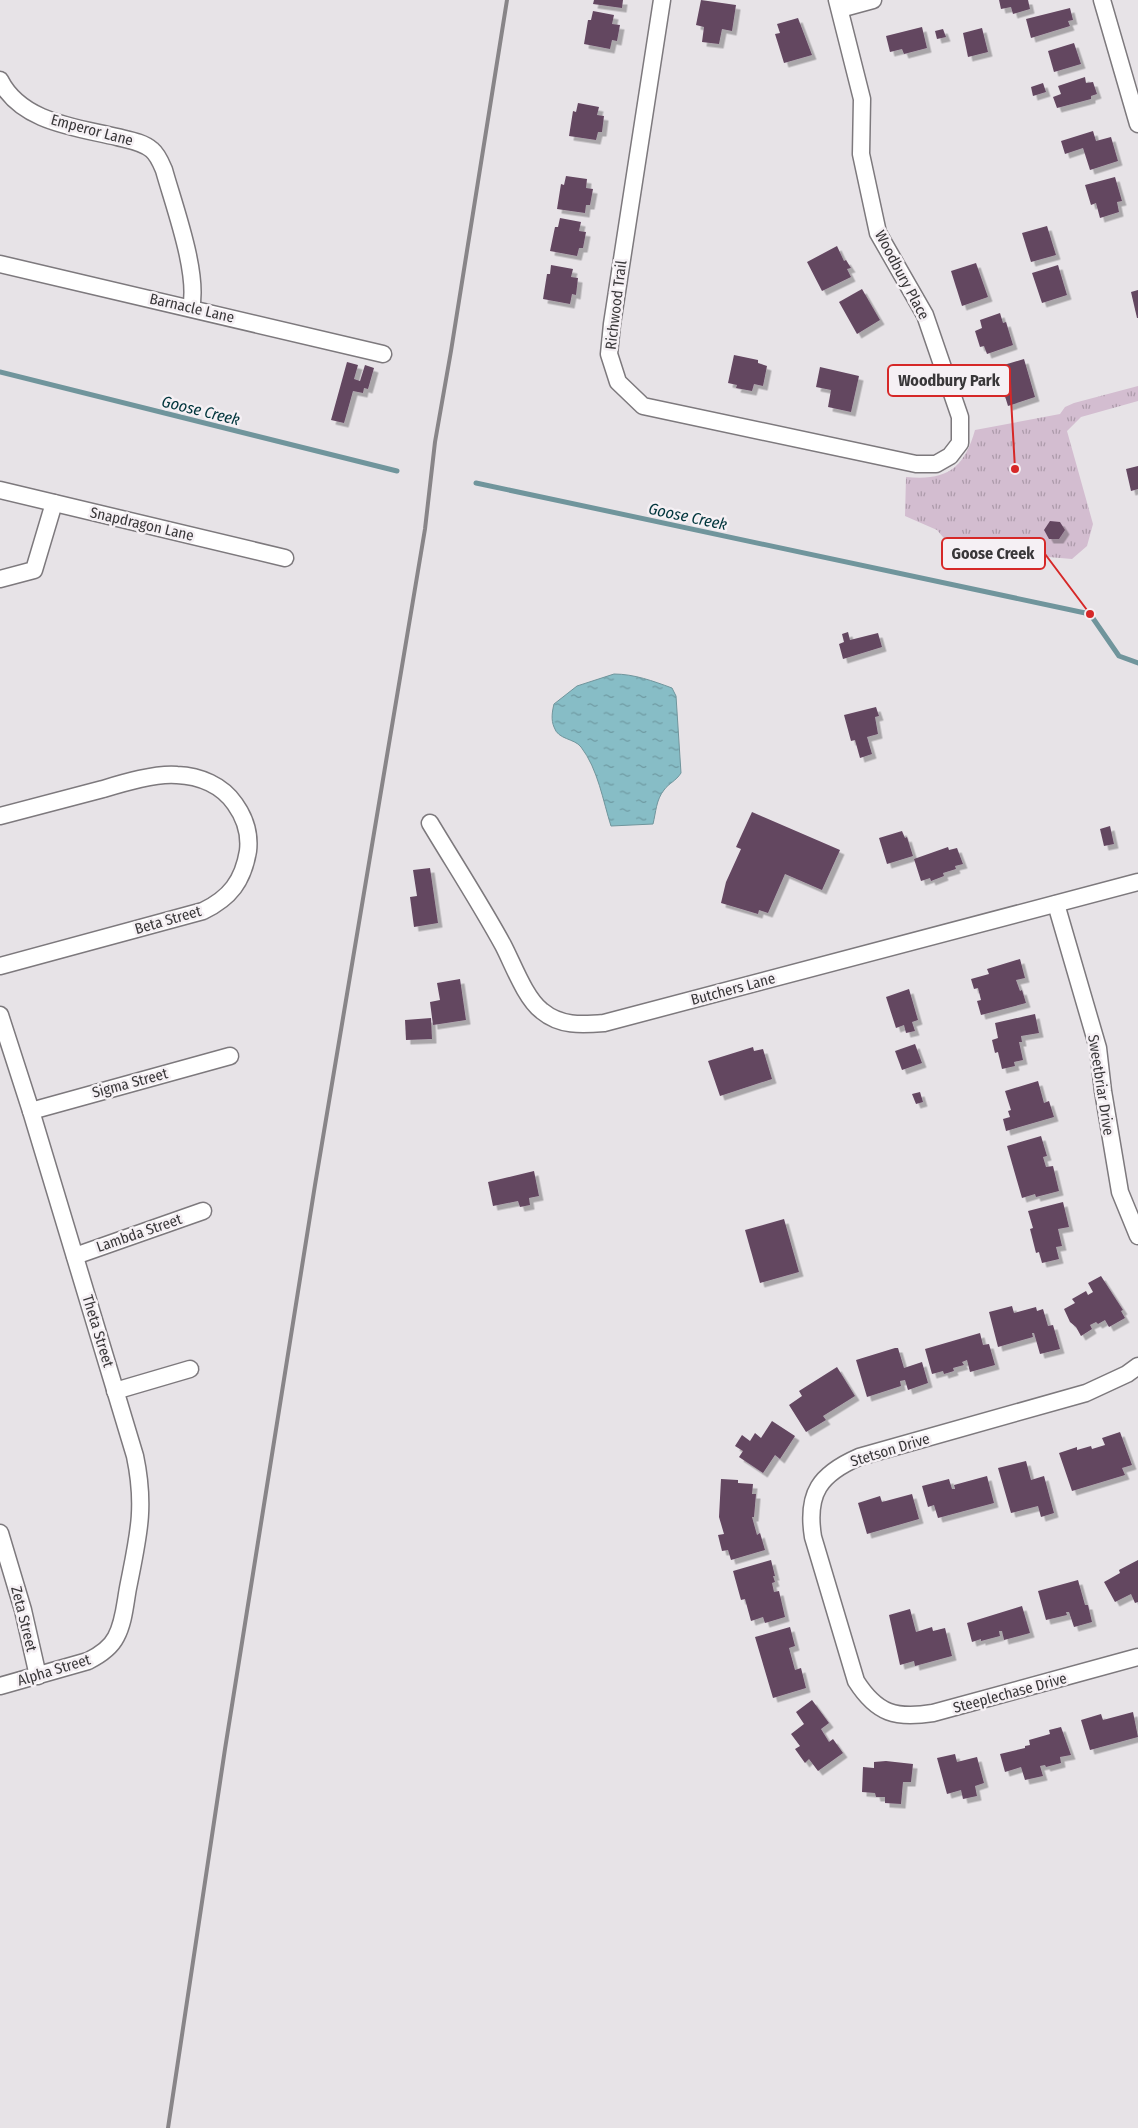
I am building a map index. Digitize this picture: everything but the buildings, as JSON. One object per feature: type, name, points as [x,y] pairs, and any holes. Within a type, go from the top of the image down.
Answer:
[{"type":"street","name":"Richwood Trail","points":[[662,0],[612,324],[609,354],[618,382],[643,406],[916,464],[936,464],[950,456]]},
{"type":"street","points":[[839,4],[873,0]]},
{"type":"street","points":[[1102,0],[1138,124]]},
{"type":"street","name":"Woodbury Place","points":[[839,4],[862,99],[861,154],[878,233],[925,315],[960,417],[960,443],[950,456]]},
{"type":"street","name":"Emperor Lane","points":[[0,80],[17,102],[29,111],[59,123],[145,145],[158,157],[164,170],[192,273],[194,295],[191,308]]},
{"type":"street","name":"Barnacle Lane","points":[[0,264],[383,354]]},
{"type":"street","name":"Snapdragon Lane","points":[[0,490],[285,558]]},
{"type":"street","points":[[0,579],[34,570],[54,503]]},
{"type":"street","name":"Beta Street","points":[[0,816],[132,781],[175,774],[195,777],[214,784],[230,797],[240,811],[247,827],[249,844],[246,862],[238,882],[215,905],[203,911],[0,966]]},
{"type":"street","name":"Butchers Lane","points":[[430,823],[503,944],[532,1001],[550,1017],[576,1025],[604,1023],[1138,882]]},
{"type":"street","name":"Sweetbriar Drive","points":[[1056,904],[1098,1048],[1104,1098],[1120,1192],[1138,1236]]},
{"type":"street","name":"Theta Street","points":[[0,1015],[75,1256],[136,1464],[142,1506],[141,1523],[123,1618],[116,1637],[105,1649]]},
{"type":"street","name":"Sigma Street","points":[[31,1112],[230,1056]]},
{"type":"street","name":"Lambda Street","points":[[75,1256],[203,1211]]},
{"type":"street","name":"Stetson Drive","points":[[882,1709],[864,1694],[856,1681],[813,1537],[811,1512],[821,1483],[829,1472],[839,1465],[859,1457],[1086,1393],[1127,1374],[1138,1366]]},
{"type":"street","points":[[115,1391],[190,1369]]},
{"type":"street","name":"Zeta Street","points":[[0,1533],[23,1610],[38,1676]]},
{"type":"street","name":"Alpha Street","points":[[0,1686],[88,1661],[105,1649]]},
{"type":"street","name":"Steeplechase Drive","points":[[882,1709],[891,1714],[912,1717],[933,1713],[1138,1657]]},
{"type":"green space","points":[[1138,386],[1138,401],[1081,417],[1067,431],[1093,524],[1087,546],[1072,559],[953,549],[937,530],[905,516],[906,477],[932,477],[951,470],[965,454],[975,430],[1060,414],[1065,407],[1074,403]]},
{"type":"water","points":[[614,674],[651,680],[672,688],[676,696],[681,773],[661,794],[653,824],[611,826],[596,775],[587,756],[578,744],[562,737],[556,731],[553,724],[554,704],[577,686]]},
{"type":"waterway","name":"Goose Creek","points":[[0,372],[397,471]]},
{"type":"waterway","name":"Goose Creek","points":[[476,483],[1090,614],[1119,656],[1138,663]]},
{"type":"railway","points":[[168,2128],[225,1749],[315,1185],[425,529],[435,442],[507,0]]},
{"type":"place","name":"Woodbury Park","points":[[1015,469]]},
{"type":"place","name":"Goose Creek","points":[[1090,614]]}]
